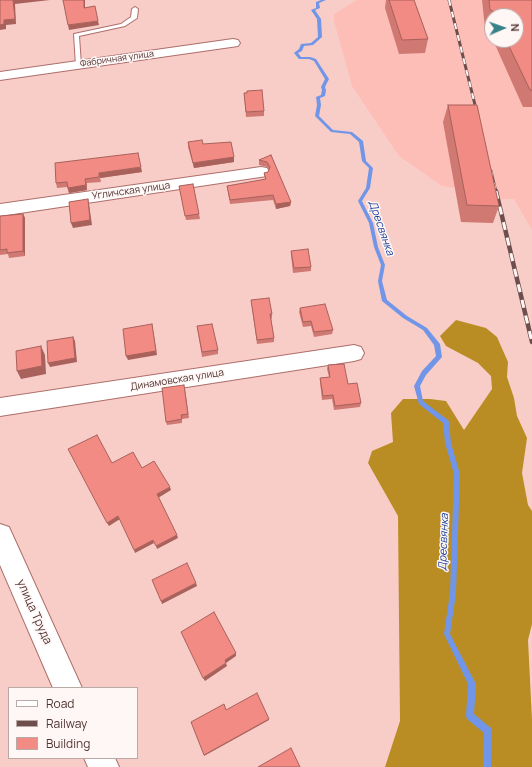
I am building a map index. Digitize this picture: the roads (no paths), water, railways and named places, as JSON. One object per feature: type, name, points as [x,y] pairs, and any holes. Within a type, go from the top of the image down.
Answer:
[{"type":"street","name":"Фабричная улица","points":[[0,76],[233,43]]},
{"type":"street","name":"Угличская улица","points":[[0,210],[261,172]]},
{"type":"street","name":"Динамовская улица","points":[[0,406],[354,353]]},
{"type":"street","name":"улица Труда","points":[[0,536],[68,687]]},
{"type":"lane","points":[[78,65],[76,35],[123,25],[134,18],[135,9]]},
{"type":"waterway","name":"Дресвянка","points":[[324,0],[317,3],[318,8],[313,10],[319,19],[320,37],[312,44],[302,45],[301,50],[296,53],[300,58],[310,58],[315,60],[327,79],[323,87],[323,96],[318,97],[319,105],[317,116],[332,131],[351,133],[361,141],[364,161],[371,168],[368,188],[360,201],[371,223],[376,247],[383,265],[380,281],[385,301],[405,317],[425,329],[437,344],[439,357],[424,373],[417,386],[421,402],[446,422],[448,443],[457,474],[453,593],[447,634],[472,684],[470,716],[488,731],[487,767]]},
{"type":"railway","points":[[449,0],[478,117]]},
{"type":"railway","points":[[491,171],[496,192]]},
{"type":"railway","points":[[496,191],[532,342]]}]
